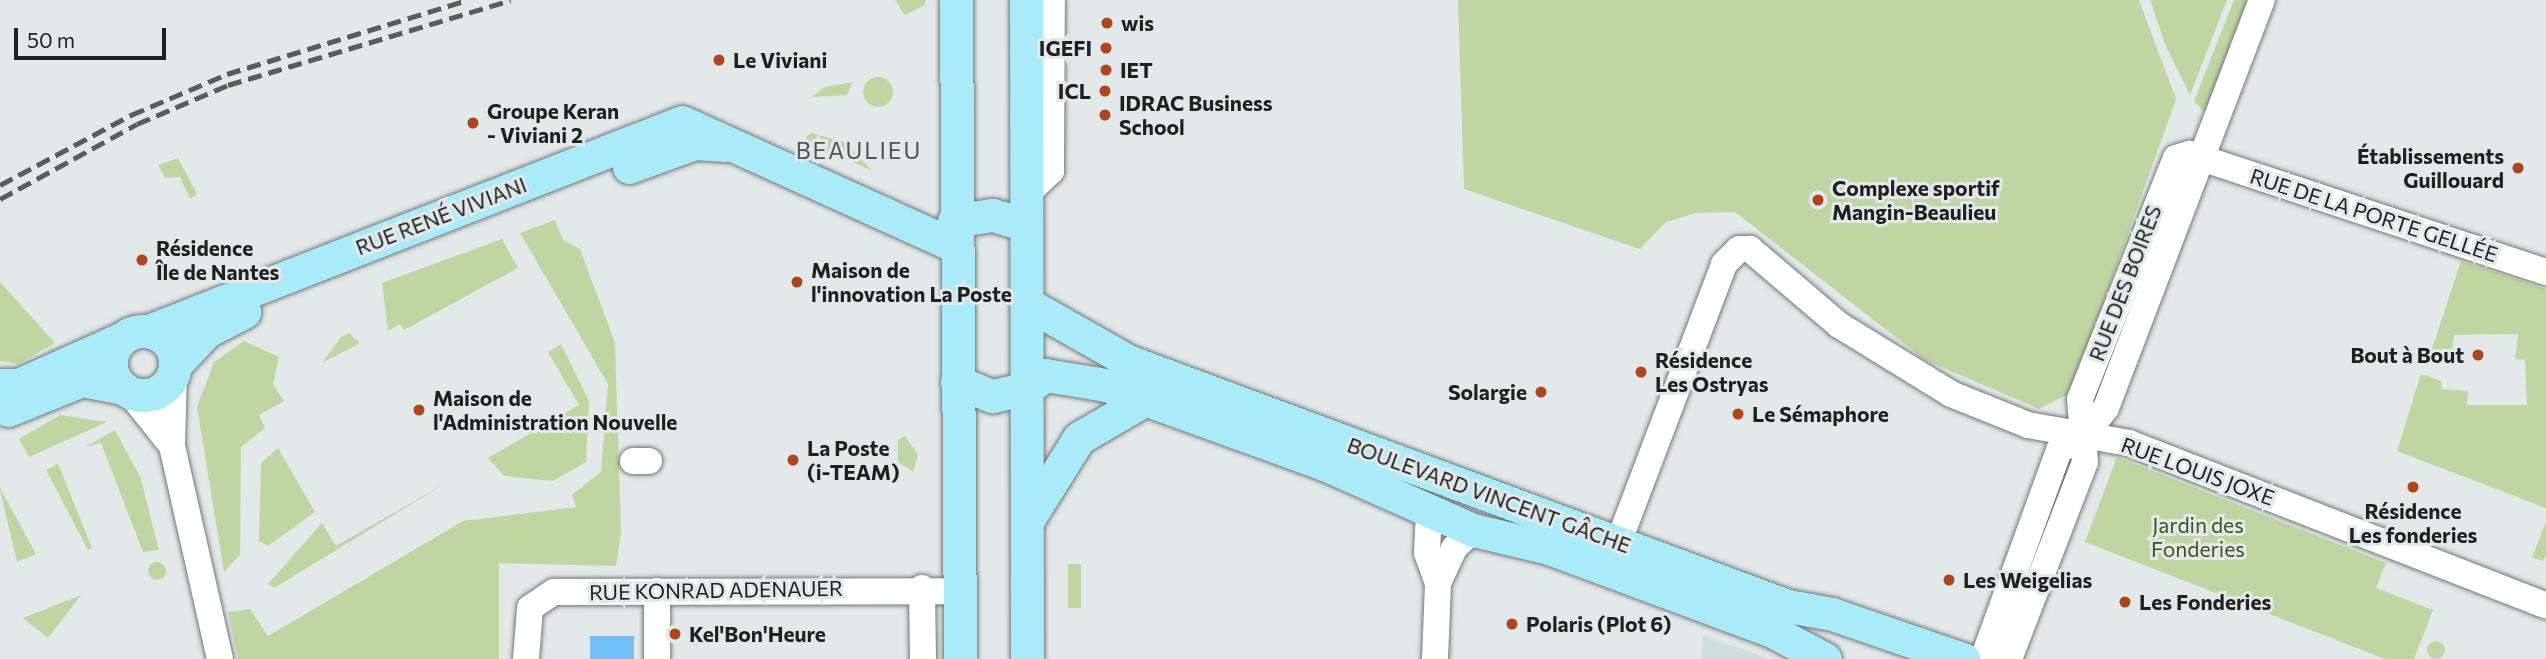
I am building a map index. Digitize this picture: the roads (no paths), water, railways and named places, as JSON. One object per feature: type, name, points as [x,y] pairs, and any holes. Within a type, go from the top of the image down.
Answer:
[{"type":"main road","points":[[956,0],[954,233],[960,659]]},
{"type":"main road","points":[[1026,0],[1027,659]]},
{"type":"main road","name":"RUE RENÉ VIVIANI","points":[[2,401],[18,385],[136,334],[682,122],[733,147],[954,233]]},
{"type":"main road","name":"RUE RENÉ VIVIANI","points":[[175,369],[227,319],[324,277],[695,143],[733,147]]},
{"type":"main road","points":[[954,233],[993,215],[1026,210]]},
{"type":"main road","name":"BOULEVARD VINCENT GÂCHE","points":[[1027,303],[1130,362],[1613,557],[1770,630],[1825,659]]},
{"type":"main road","points":[[136,334],[168,343],[175,369],[153,394],[126,390],[111,359],[136,334]]},
{"type":"main road","name":"BOULEVARD VINCENT GÂCHE","points":[[1026,389],[1045,374],[1146,399],[1342,471],[1429,513],[1473,530],[1613,557],[1788,606],[1832,614],[1963,659]]},
{"type":"main road","name":"RUE RENÉ VIVIANI","points":[[2,401],[82,380],[126,390]]},
{"type":"main road","points":[[957,382],[992,396],[1026,389]]},
{"type":"main road","points":[[1026,524],[1073,444],[1146,399]]},
{"type":"street","points":[[1026,210],[1051,171],[1052,0]]},
{"type":"street","points":[[2202,158],[2262,0]]},
{"type":"street","name":"RUE DES BOIRES","points":[[1983,659],[2085,462],[2081,399],[2170,170],[2176,158],[2202,158]]},
{"type":"street","name":"RUE DE LA PORTE GELLÉE","points":[[2202,158],[2546,272]]},
{"type":"street","name":"RUE LOUIS JOXE","points":[[1613,557],[1724,264],[1739,249],[1751,249],[1839,325],[1910,375],[2028,425],[2129,443],[2546,606]]},
{"type":"street","points":[[175,369],[172,446],[220,659]]},
{"type":"street","points":[[126,390],[172,446]]},
{"type":"street","points":[[1429,513],[1427,553],[1438,583]]},
{"type":"street","points":[[1435,659],[1438,583],[1454,548],[1473,530]]},
{"type":"street","name":"RUE DES BOIRES","points":[[2009,659],[2043,541]]},
{"type":"street","points":[[922,588],[923,659]]},
{"type":"street","name":"RUE KONRAD ADENAUER","points":[[526,659],[530,608],[542,596],[657,591],[922,588],[960,591]]},
{"type":"street","points":[[657,591],[657,659]]},
{"type":"water","points":[[590,636],[634,636],[634,659],[590,659]]},
{"type":"railway","points":[[0,185],[131,115],[227,74],[467,0]]},
{"type":"railway","points":[[0,199],[137,124],[228,85],[511,0]]},
{"type":"place","name":"wis","points":[[1107,23]]},
{"type":"place","name":"IGEFI","points":[[1106,48]]},
{"type":"place","name":"Le Viviani","points":[[719,60]]},
{"type":"place","name":"IET","points":[[1106,70]]},
{"type":"place","name":"ICL","points":[[1105,91]]},
{"type":"place","name":"IDRAC Business School","points":[[1105,115]]},
{"type":"place","name":"Groupe Keran - Viviani 2","points":[[473,123]]},
{"type":"place","name":"Établissements Guillouard","points":[[2518,168]]},
{"type":"place","name":"Complexe sportif Mangin-Beaulieu","points":[[1818,200]]},
{"type":"place","name":"Résidence Île de Nantes","points":[[142,260]]},
{"type":"place","name":"Maison de l'innovation La Poste","points":[[797,282]]},
{"type":"place","name":"Bout à Bout","points":[[2478,355]]},
{"type":"place","name":"Résidence Les Ostryas","points":[[1641,372]]},
{"type":"place","name":"Solargie","points":[[1541,392]]},
{"type":"place","name":"Maison de l'Administration Nouvelle","points":[[419,410]]},
{"type":"place","name":"Le Sémaphore","points":[[1738,414]]},
{"type":"place","name":"La Poste (i-TEAM)","points":[[793,460]]},
{"type":"place","name":"Résidence Les fonderies","points":[[2413,487]]},
{"type":"place","name":"Les Weigelias","points":[[1949,580]]},
{"type":"place","name":"Les Fonderies","points":[[2125,602]]},
{"type":"place","name":"Polaris (Plot 6)","points":[[1512,624]]},
{"type":"place","name":"Kel'Bon'Heure","points":[[675,634]]},
{"type":"district","name":"BEAULIEU","points":[[859,150]]},
{"type":"park label","name":"Jardin des Fonderies","points":[[2198,537]]}]
